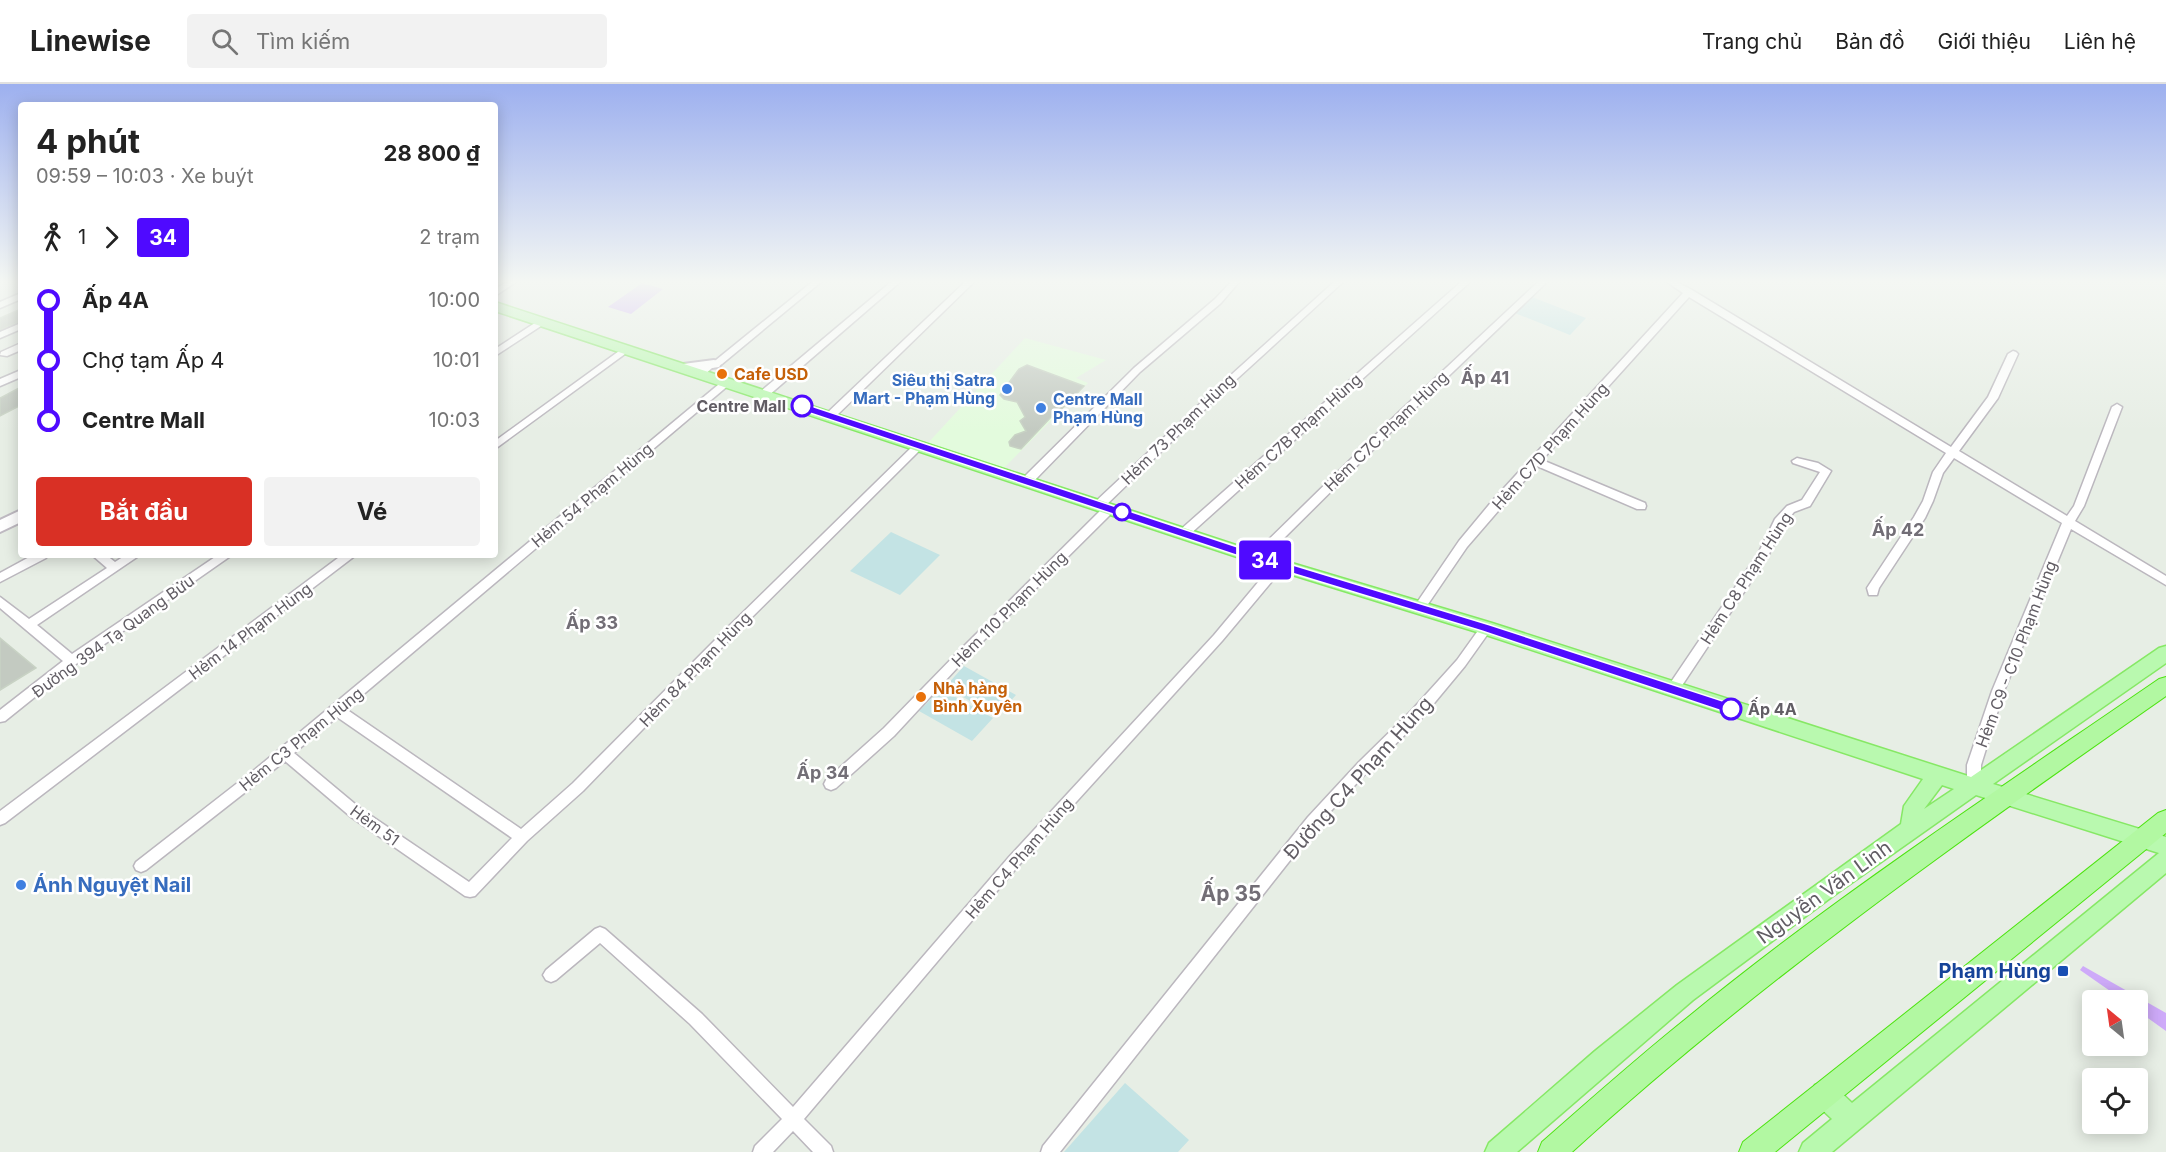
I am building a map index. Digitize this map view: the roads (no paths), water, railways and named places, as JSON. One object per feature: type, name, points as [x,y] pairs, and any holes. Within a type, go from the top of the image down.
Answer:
[{"type":"highway","name":"Nguyễn Văn Linh","points":[[1552,1152],[1618,1090],[1737,992],[2005,796],[2166,685]]},
{"type":"highway","points":[[1753,1152],[1824,1094],[2155,842],[2166,820]]},
{"type":"main road","points":[[572,332],[683,368],[712,369],[727,382],[1257,558],[1486,628],[1938,776],[2155,842]]},
{"type":"main road","points":[[0,518],[18,508]]},
{"type":"main road","points":[[0,527],[18,517]]},
{"type":"main road","name":"Nguyễn Văn Linh","points":[[1497,1152],[1596,1064],[1712,972],[1912,829],[2166,653]]},
{"type":"main road","points":[[1912,829],[1912,808],[1938,776]]},
{"type":"main road","points":[[1812,1152],[2166,860]]},
{"type":"main road","points":[[1824,1094],[1851,1120]]},
{"type":"street","points":[[498,351],[526,332]]},
{"type":"street","points":[[712,369],[757,332]]},
{"type":"street","points":[[764,394],[837,332]]},
{"type":"street","points":[[830,416],[918,332]]},
{"type":"street","points":[[1027,481],[1137,370],[1182,332]]},
{"type":"street","name":"Hẻm 73 Phạm Hùng","points":[[1104,507],[1224,386],[1284,332]]},
{"type":"street","name":"Hẻm C7B Phạm Hùng","points":[[1184,533],[1410,332]]},
{"type":"street","name":"Hẻm C7C Phạm Hùng","points":[[1257,558],[1490,332]]},
{"type":"street","name":"Hẻm C7D Phạm Hùng","points":[[1420,607],[1463,544],[1653,332]]},
{"type":"street","points":[[1754,332],[2166,581]]},
{"type":"street","points":[[4,354],[18,347]]},
{"type":"street","points":[[498,444],[626,349]]},
{"type":"street","points":[[1873,592],[1873,588],[1928,501],[1938,472],[1993,398],[2013,354]]},
{"type":"street","points":[[0,382],[18,374]]},
{"type":"street","name":"Hẻm 54 Phạm Hùng","points":[[458,608],[727,382]]},
{"type":"street","name":"Hẻm C9 - C10 Phạm Hùng","points":[[1974,787],[1974,765],[1998,691],[2068,523],[2079,506],[2117,407]]},
{"type":"street","name":"Hẻm 84 Phạm Hùng","points":[[470,891],[522,837],[567,798],[728,633],[920,445]]},
{"type":"street","points":[[1536,461],[1641,506]]},
{"type":"street","name":"Hẻm C8 Phạm Hùng","points":[[1673,689],[1764,553],[1773,532],[1788,510],[1796,504],[1806,503],[1826,471],[1797,461]]},
{"type":"street","name":"Hẻm 110 Phạm Hùng","points":[[831,784],[889,732],[1104,507]]},
{"type":"street","points":[[0,578],[37,558]]},
{"type":"street","points":[[102,558],[115,568]]},
{"type":"street","points":[[30,624],[130,558]]},
{"type":"street","name":"Đường 394 Tạ Quang Bửu","points":[[0,717],[72,661],[222,558]]},
{"type":"street","name":"Hẻm 14 Phạm Hùng","points":[[0,819],[346,558]]},
{"type":"street","name":"Hẻm C4 Phạm Hùng","points":[[761,1152],[794,1118],[1014,861],[1218,638],[1279,565]]},
{"type":"street","points":[[0,601],[72,661]]},
{"type":"street","name":"Hẻm C3 Phạm Hùng","points":[[141,866],[285,753],[458,608]]},
{"type":"street","name":"Đường C4 Phạm Hủng","points":[[1049,1152],[1313,821],[1416,715],[1461,663],[1486,628]]},
{"type":"street","points":[[337,710],[522,837]]},
{"type":"street","name":"Hẻm 51","points":[[285,753],[356,813],[470,891]]},
{"type":"street","points":[[551,975],[600,934],[696,1019],[825,1152]]},
{"type":"place","name":"Cafe USD","points":[[722,374]]},
{"type":"place","name":"Siêu thị Satra Mart - Phạm Hùng","points":[[1007,389]]},
{"type":"place","name":"Centre Mall","points":[[802,406]]},
{"type":"place","name":"Centre Mall Phạm Hùng","points":[[1041,408]]},
{"type":"place","name":"Nhà hàng Bình Xuyên","points":[[921,697]]},
{"type":"place","name":"Ấp 4A","points":[[1731,709]]},
{"type":"place","name":"Ánh Nguyệt Nail","points":[[21,885]]},
{"type":"place","name":"Phạm Hùng","points":[[2063,971]]},
{"type":"district","name":"Ấp 41","points":[[1485,378]]},
{"type":"district","name":"Ấp 42","points":[[1898,530]]},
{"type":"district","name":"Ấp 33","points":[[592,623]]},
{"type":"district","name":"Ấp 34","points":[[823,773]]},
{"type":"district","name":"Ấp 35","points":[[1231,894]]}]
